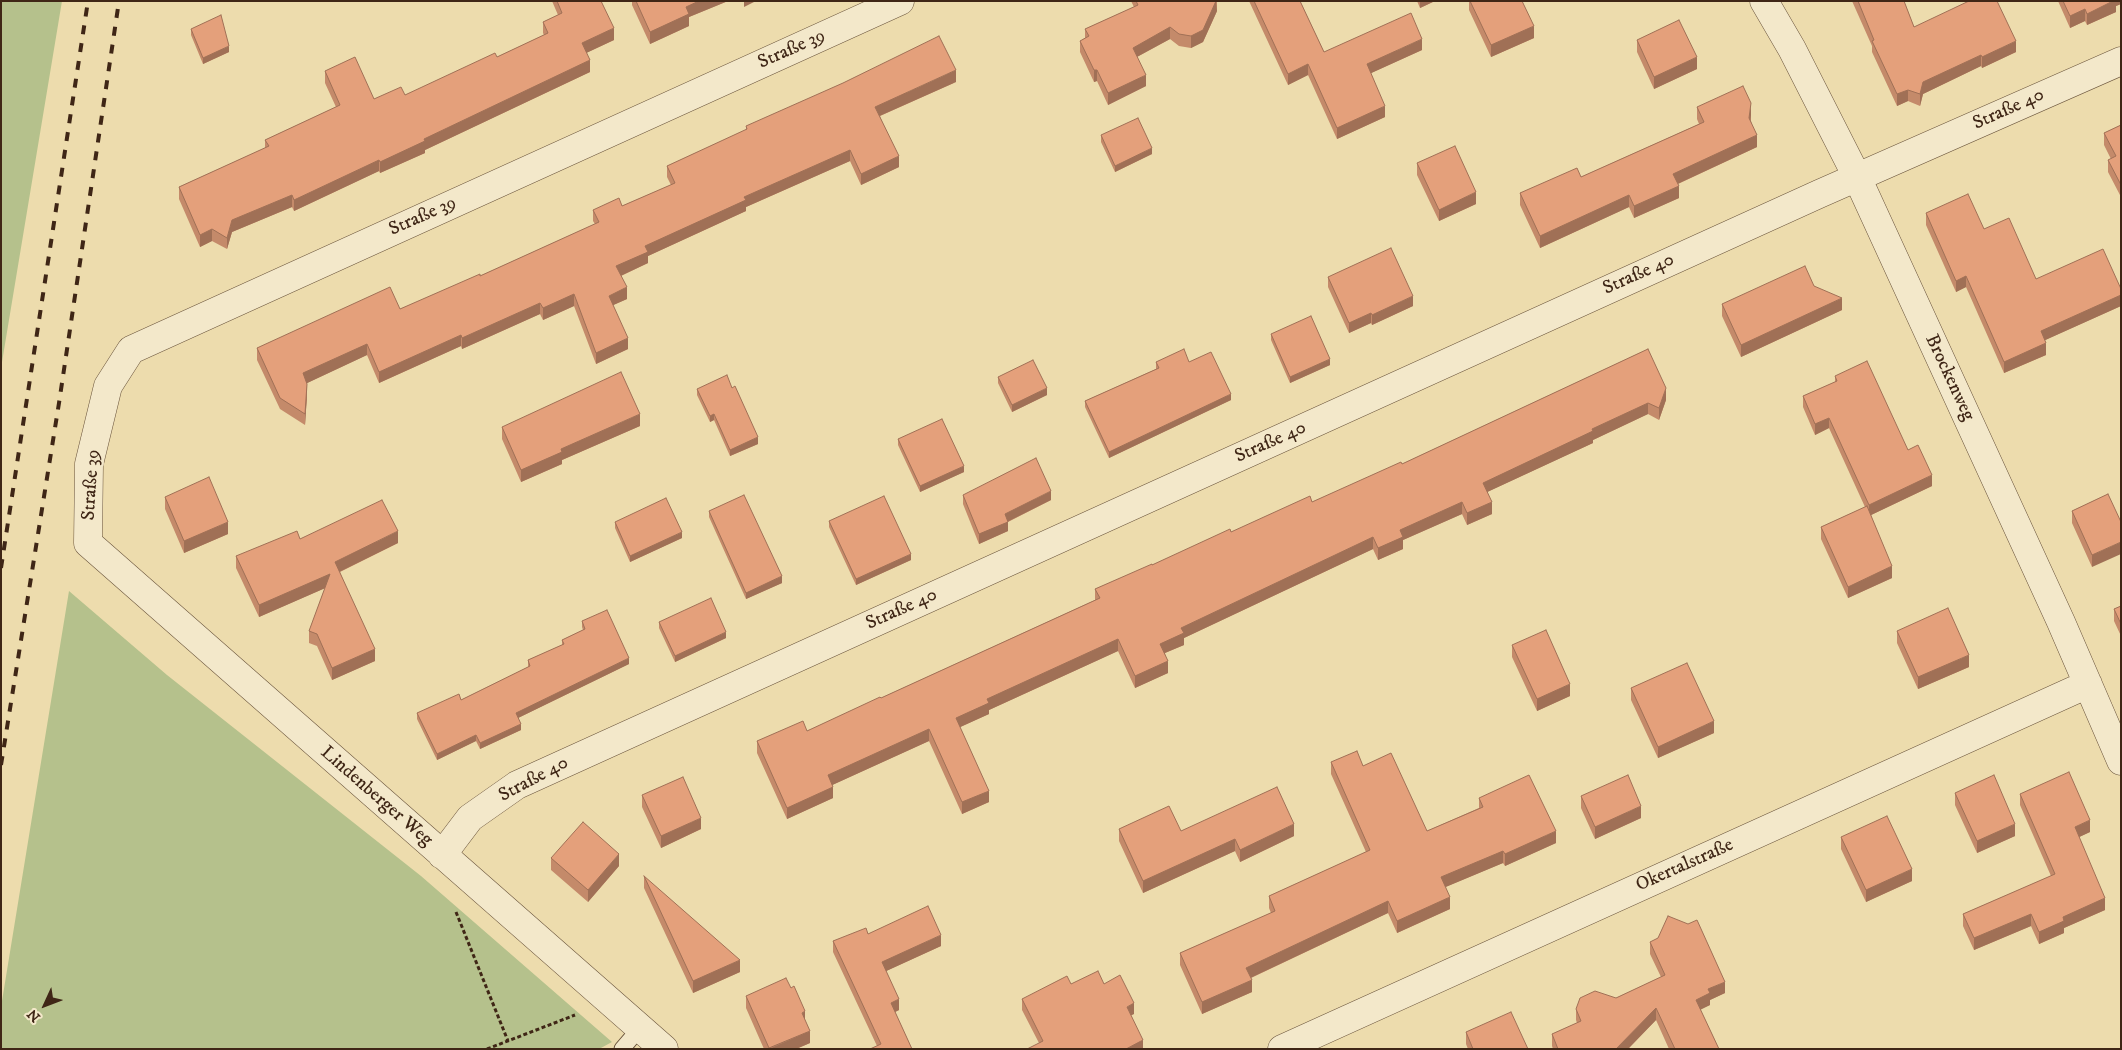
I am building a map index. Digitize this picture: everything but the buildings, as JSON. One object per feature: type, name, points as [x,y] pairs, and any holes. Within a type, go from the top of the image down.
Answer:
[{"type":"street","name":"Straße 39","points":[[88,543],[89,464],[108,386],[131,350],[900,1]]},
{"type":"street","name":"Brockenweg","points":[[1764,1],[1792,49],[1857,177],[2062,622],[2121,761]]},
{"type":"street","name":"Straße 40","points":[[442,855],[470,818],[517,785],[1857,177],[2121,60]]},
{"type":"street","name":"Lindenberger Weg","points":[[88,543],[664,1049]]},
{"type":"street","name":"Okertalstraße","points":[[1282,1049],[2088,684]]},
{"type":"lane","points":[[622,1049],[640,1028]]},
{"type":"path","points":[[455,908],[508,1041]]},
{"type":"path","points":[[487,1049],[576,1015]]},
{"type":"green space","points":[[1,1],[62,1],[1,368]]},
{"type":"green space","points":[[69,591],[167,675],[421,876],[612,1042],[599,1049],[1,1049],[1,1007]]},
{"type":"railway","points":[[1,568],[88,1]]},
{"type":"railway","points":[[1,765],[59,403],[119,1]]}]
